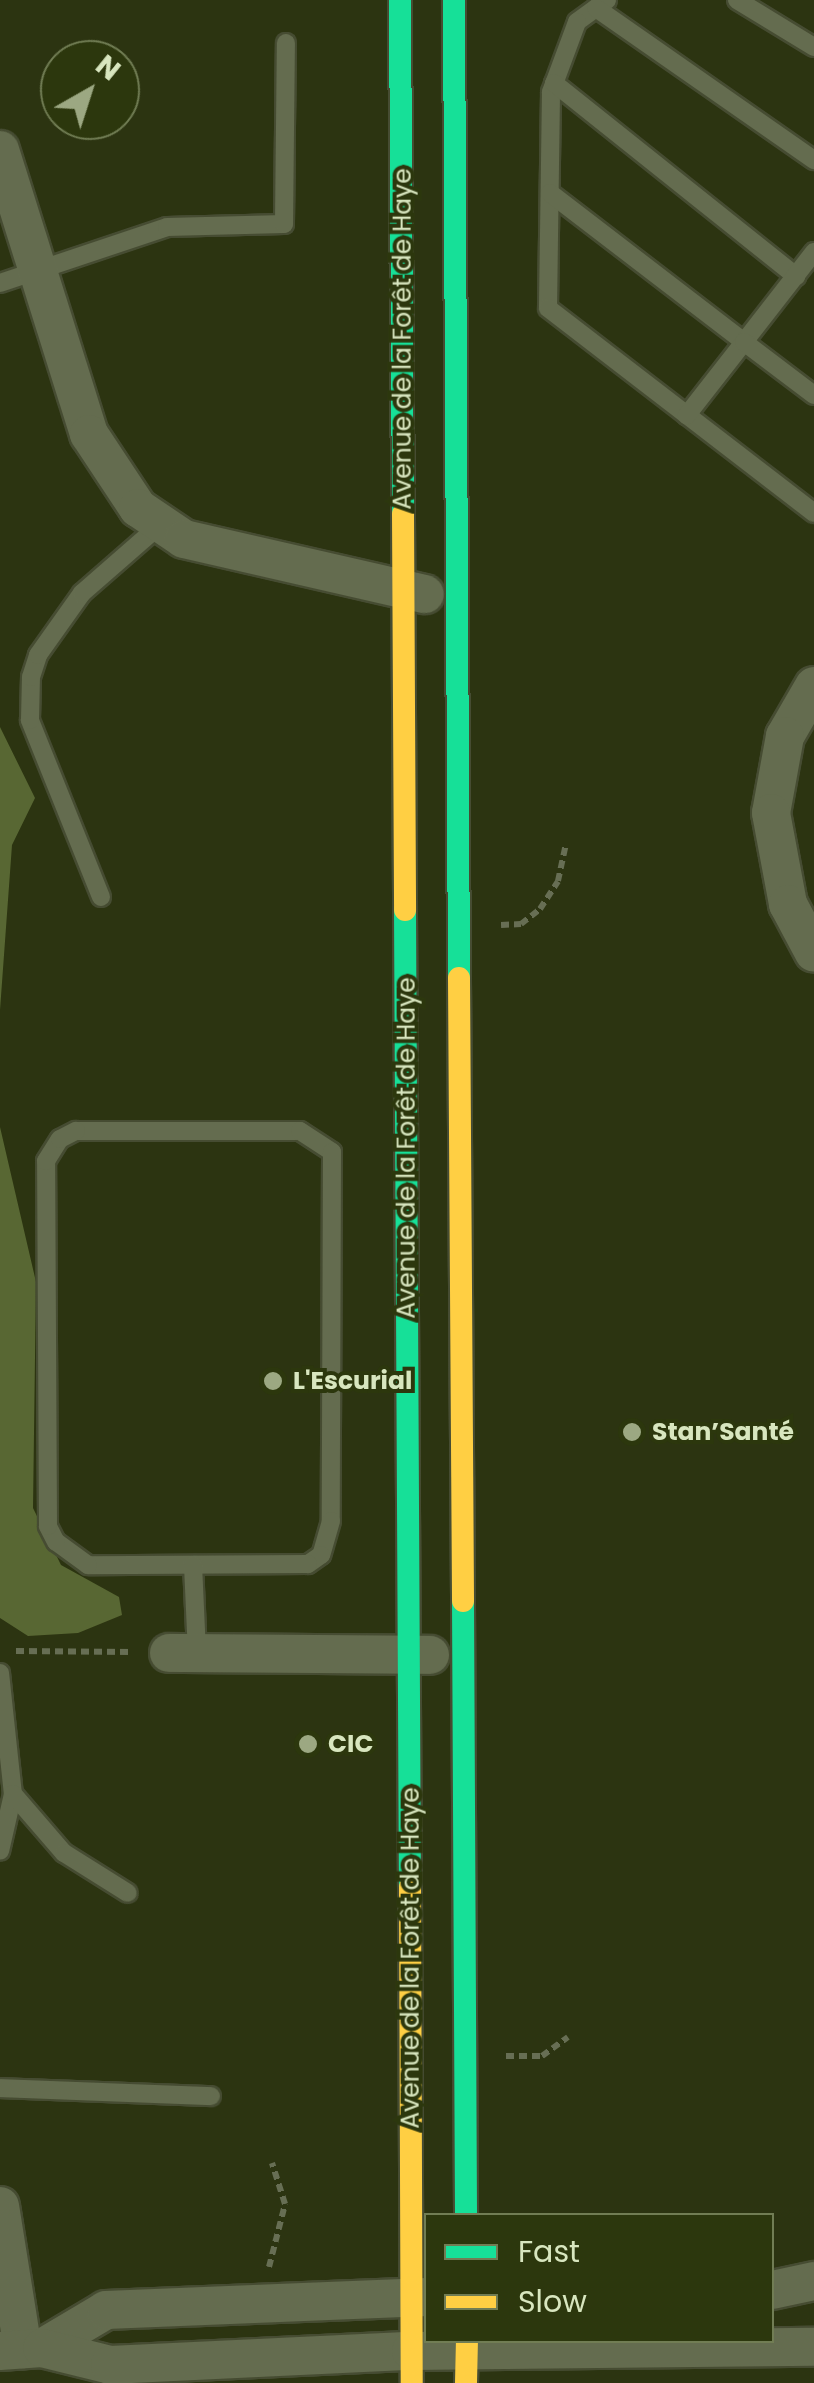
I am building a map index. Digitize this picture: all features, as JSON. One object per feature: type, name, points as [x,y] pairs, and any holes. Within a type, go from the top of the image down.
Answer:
[{"type":"street","name":"Avenue de la Forêt de Haye","points":[[400,0],[409,1654],[418,2297],[411,2367]]},
{"type":"street","name":"Avenue de la Forêt de Haye","points":[[454,0],[466,2213]]},
{"type":"street","name":"Avenue de la Forêt de Haye","points":[[457,62],[479,0]]},
{"type":"street","points":[[0,150],[90,434],[120,488],[160,525],[184,539],[405,593],[458,595]]},
{"type":"street","points":[[814,686],[785,736],[771,813],[788,904],[814,952]]},
{"type":"street","points":[[183,1654],[463,1655]]},
{"type":"street","points":[[0,2206],[22,2349]]},
{"type":"street","points":[[774,2290],[814,2281]]},
{"type":"street","points":[[22,2349],[106,2310],[270,2300],[418,2297]]},
{"type":"street","points":[[22,2349],[110,2366],[411,2367],[467,2358],[814,2347]]},
{"type":"lane","points":[[737,0],[814,47]]},
{"type":"lane","points":[[814,160],[602,4],[577,22],[554,83],[548,308],[814,514]]},
{"type":"lane","points":[[0,283],[167,227],[284,224],[286,43]]},
{"type":"lane","points":[[554,83],[796,276]]},
{"type":"lane","points":[[550,193],[814,395]]},
{"type":"lane","points":[[687,415],[814,252]]},
{"type":"lane","points":[[101,897],[30,720],[32,677],[38,655],[82,593],[160,525]]},
{"type":"lane","points":[[300,1131],[332,1152],[328,1540],[308,1564],[193,1566],[88,1564],[56,1542],[48,1526],[46,1162],[60,1139],[76,1132],[300,1131]]},
{"type":"lane","points":[[183,1654],[193,1566]]},
{"type":"lane","points":[[0,1673],[13,1794],[0,1851]]},
{"type":"lane","points":[[13,1794],[64,1853],[128,1893]]},
{"type":"lane","points":[[0,2088],[211,2096]]},
{"type":"path","points":[[459,923],[522,924],[558,881],[566,847]]},
{"type":"path","points":[[36,1646],[183,1654]]},
{"type":"path","points":[[465,2056],[542,2056],[550,2044],[568,2037]]},
{"type":"path","points":[[270,2300],[268,2265],[284,2204],[272,2163]]},
{"type":"green space","points":[[0,727],[35,798],[12,845],[0,1010]]},
{"type":"green space","points":[[0,1127],[36,1282],[33,1508],[61,1565],[119,1597],[122,1615],[78,1633],[28,1636],[0,1618]]},
{"type":"traffic: fast","points":[[400,0],[403,514]]},
{"type":"traffic: fast","points":[[454,0],[459,978]]},
{"type":"traffic: fast","points":[[405,910],[410,1887]]},
{"type":"traffic: fast","points":[[463,1601],[466,2213]]},
{"type":"traffic: slow","points":[[403,514],[405,910]]},
{"type":"traffic: slow","points":[[459,978],[463,1601]]},
{"type":"traffic: slow","points":[[410,1887],[412,2383]]},
{"type":"traffic: slow","points":[[466,2383],[467,2343]]},
{"type":"place","name":"L'Escurial","points":[[273,1381]]},
{"type":"place","name":"Stan’Santé","points":[[632,1432]]},
{"type":"place","name":"CIC","points":[[308,1744]]}]
